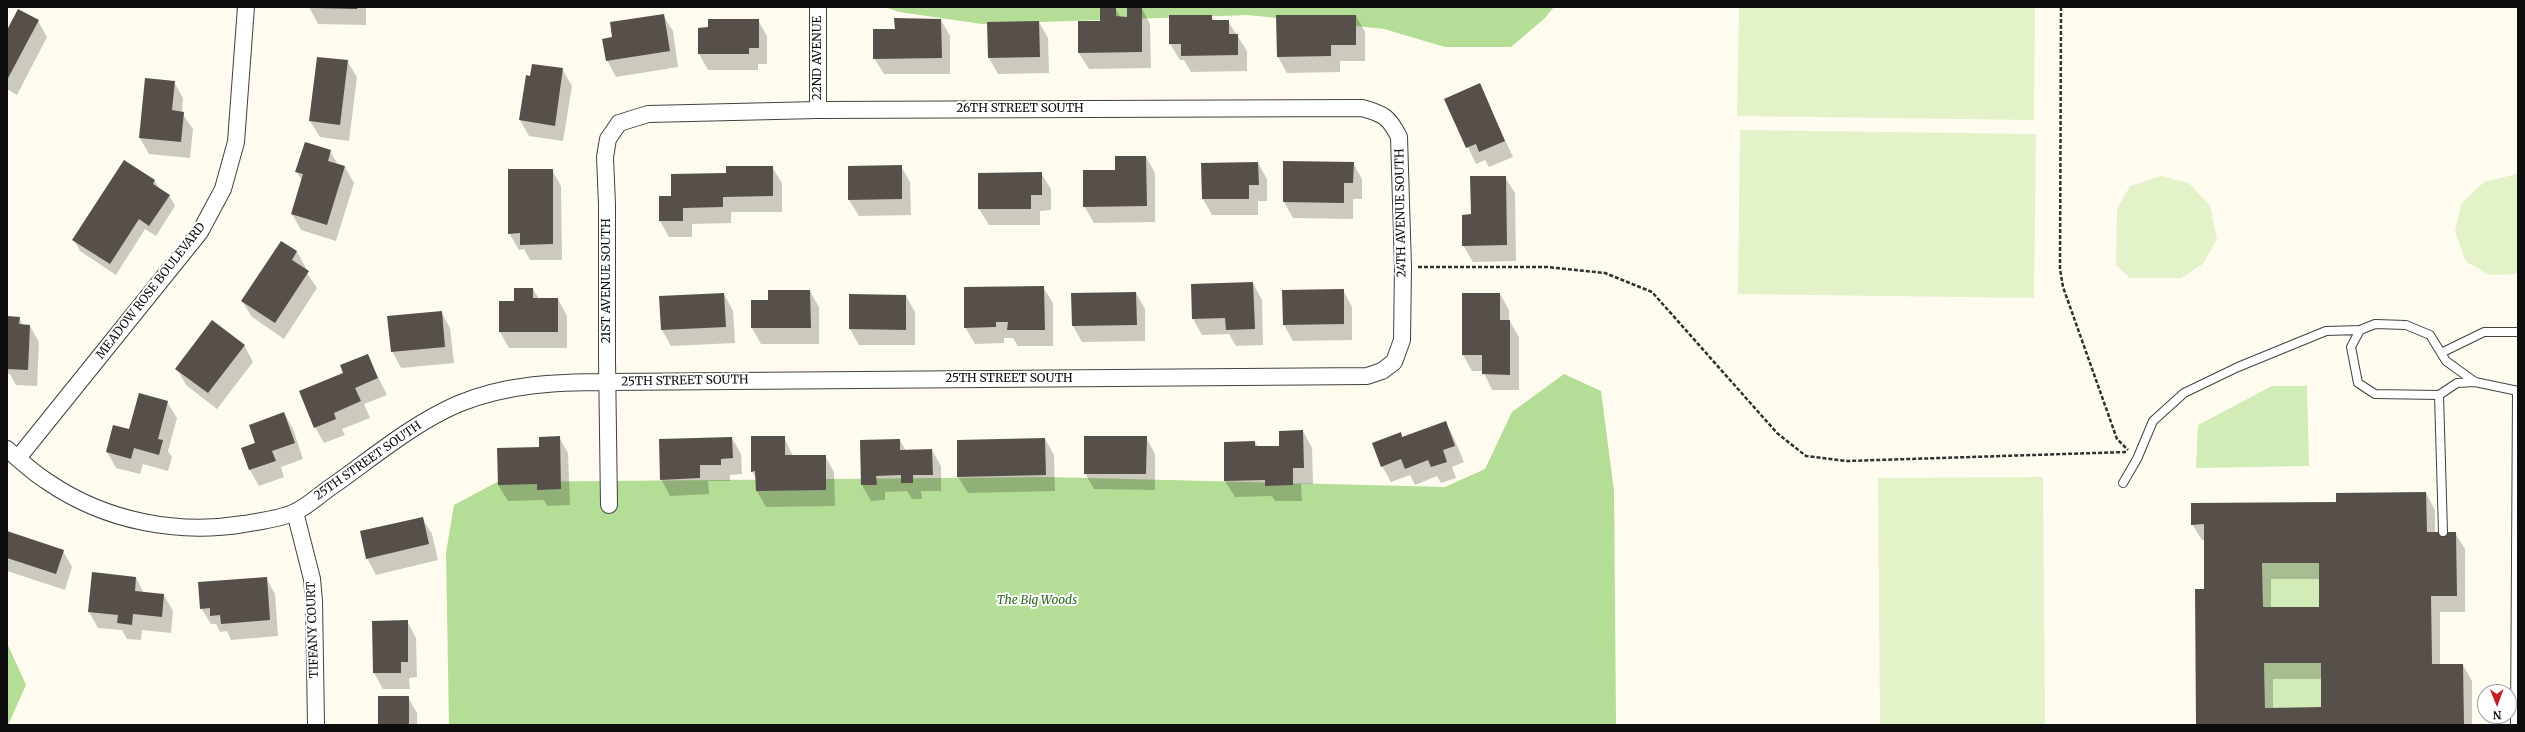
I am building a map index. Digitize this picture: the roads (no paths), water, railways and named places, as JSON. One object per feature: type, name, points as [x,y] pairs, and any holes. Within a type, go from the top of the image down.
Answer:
[{"type":"street","name":"MEADOW ROSE BOULEVARD","points":[[13,453],[200,232],[223,189],[236,142],[246,7]]},
{"type":"street","name":"22ND AVENUE","points":[[818,7],[818,110]]},
{"type":"street","name":"26TH STREET SOUTH","points":[[679,113],[818,110],[1362,108]]},
{"type":"street","name":"24TH AVENUE SOUTH","points":[[1362,108],[1378,112],[1390,120],[1399,137],[1403,267],[1402,340]]},
{"type":"street","name":"21ST AVENUE SOUTH","points":[[609,505],[607,204],[605,157],[608,139],[619,123],[648,114],[679,113]]},
{"type":"street","name":"25TH STREET SOUTH","points":[[13,453],[47,482],[79,501],[116,515],[170,527],[227,526],[295,512],[428,419],[458,404],[492,392],[531,384],[607,382],[1367,376],[1382,371],[1394,362],[1402,340]]},
{"type":"street","name":"TIFFANY COURT","points":[[295,512],[312,579],[314,602],[316,725]]},
{"type":"lane","points":[[2123,483],[2138,459],[2153,421],[2184,394],[2238,367],[2326,331],[2360,330],[2375,324],[2406,325],[2430,335],[2446,361],[2475,382]]},
{"type":"lane","points":[[2360,330],[2351,347],[2358,383],[2375,394],[2439,395],[2457,383],[2475,382],[2517,391],[2515,725]]},
{"type":"lane","points":[[2441,353],[2484,332],[2518,332]]},
{"type":"lane","points":[[2439,395],[2444,532]]},
{"type":"park label","name":"The Big Woods","points":[[1037,601]]}]
